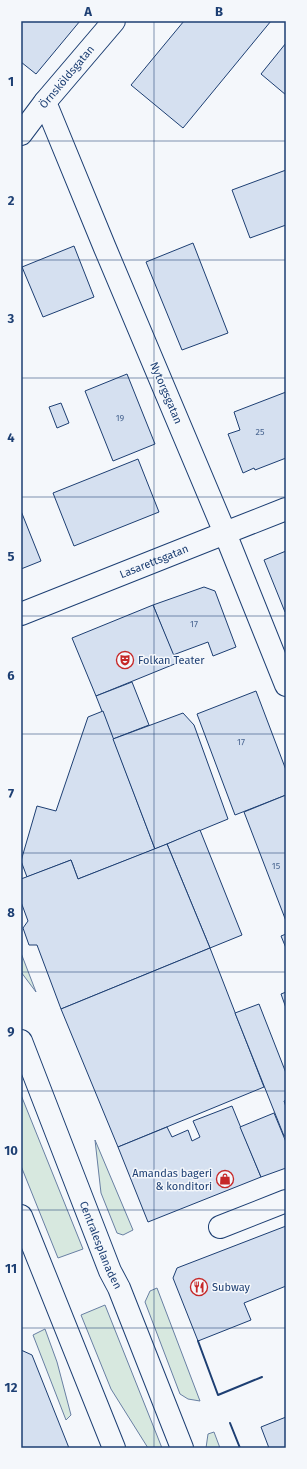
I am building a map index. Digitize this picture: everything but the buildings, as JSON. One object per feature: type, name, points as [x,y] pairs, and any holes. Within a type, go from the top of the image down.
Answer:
[{"type":"main road","name":"Örnsköldsgatan","points":[[21,134],[45,102],[114,21]]},
{"type":"main road","name":"Nytorgsgatan","points":[[45,102],[225,533],[286,685]]},
{"type":"main road","name":"Lasarettsgatan","points":[[21,614],[286,509]]},
{"type":"main road","name":"Centralesplanaden","points":[[21,1041],[110,1271],[119,1288],[182,1448]]},
{"type":"main road","points":[[220,1226],[286,1200]]},
{"type":"main road","points":[[21,1216],[114,1448]]},
{"type":"shaded area","points":[[21,953],[36,992],[21,972]]},
{"type":"shaded area","points":[[21,1095],[83,1249],[58,1258],[21,1166]]},
{"type":"shaded area","points":[[95,1140],[133,1230],[123,1235],[117,1233],[101,1193]]},
{"type":"shaded area","points":[[157,1288],[200,1401],[188,1399],[180,1394],[145,1302],[150,1291]]},
{"type":"shaded area","points":[[105,1305],[162,1448],[148,1448],[111,1389],[81,1315]]},
{"type":"shaded area","points":[[45,1329],[57,1362],[71,1415],[66,1420],[33,1335]]},
{"type":"shaded area","points":[[214,1432],[220,1448],[206,1448],[208,1434]]},
{"type":"wall","points":[[198,1341],[218,1395],[262,1377]]},
{"type":"wall","points":[[230,1423],[240,1448]]},
{"type":"place","name":"Folkan Teater","points":[[125,660]]},
{"type":"place","name":"Amandas bageri & konditori","points":[[225,1179]]},
{"type":"place","name":"Subway","points":[[199,1287]]}]
